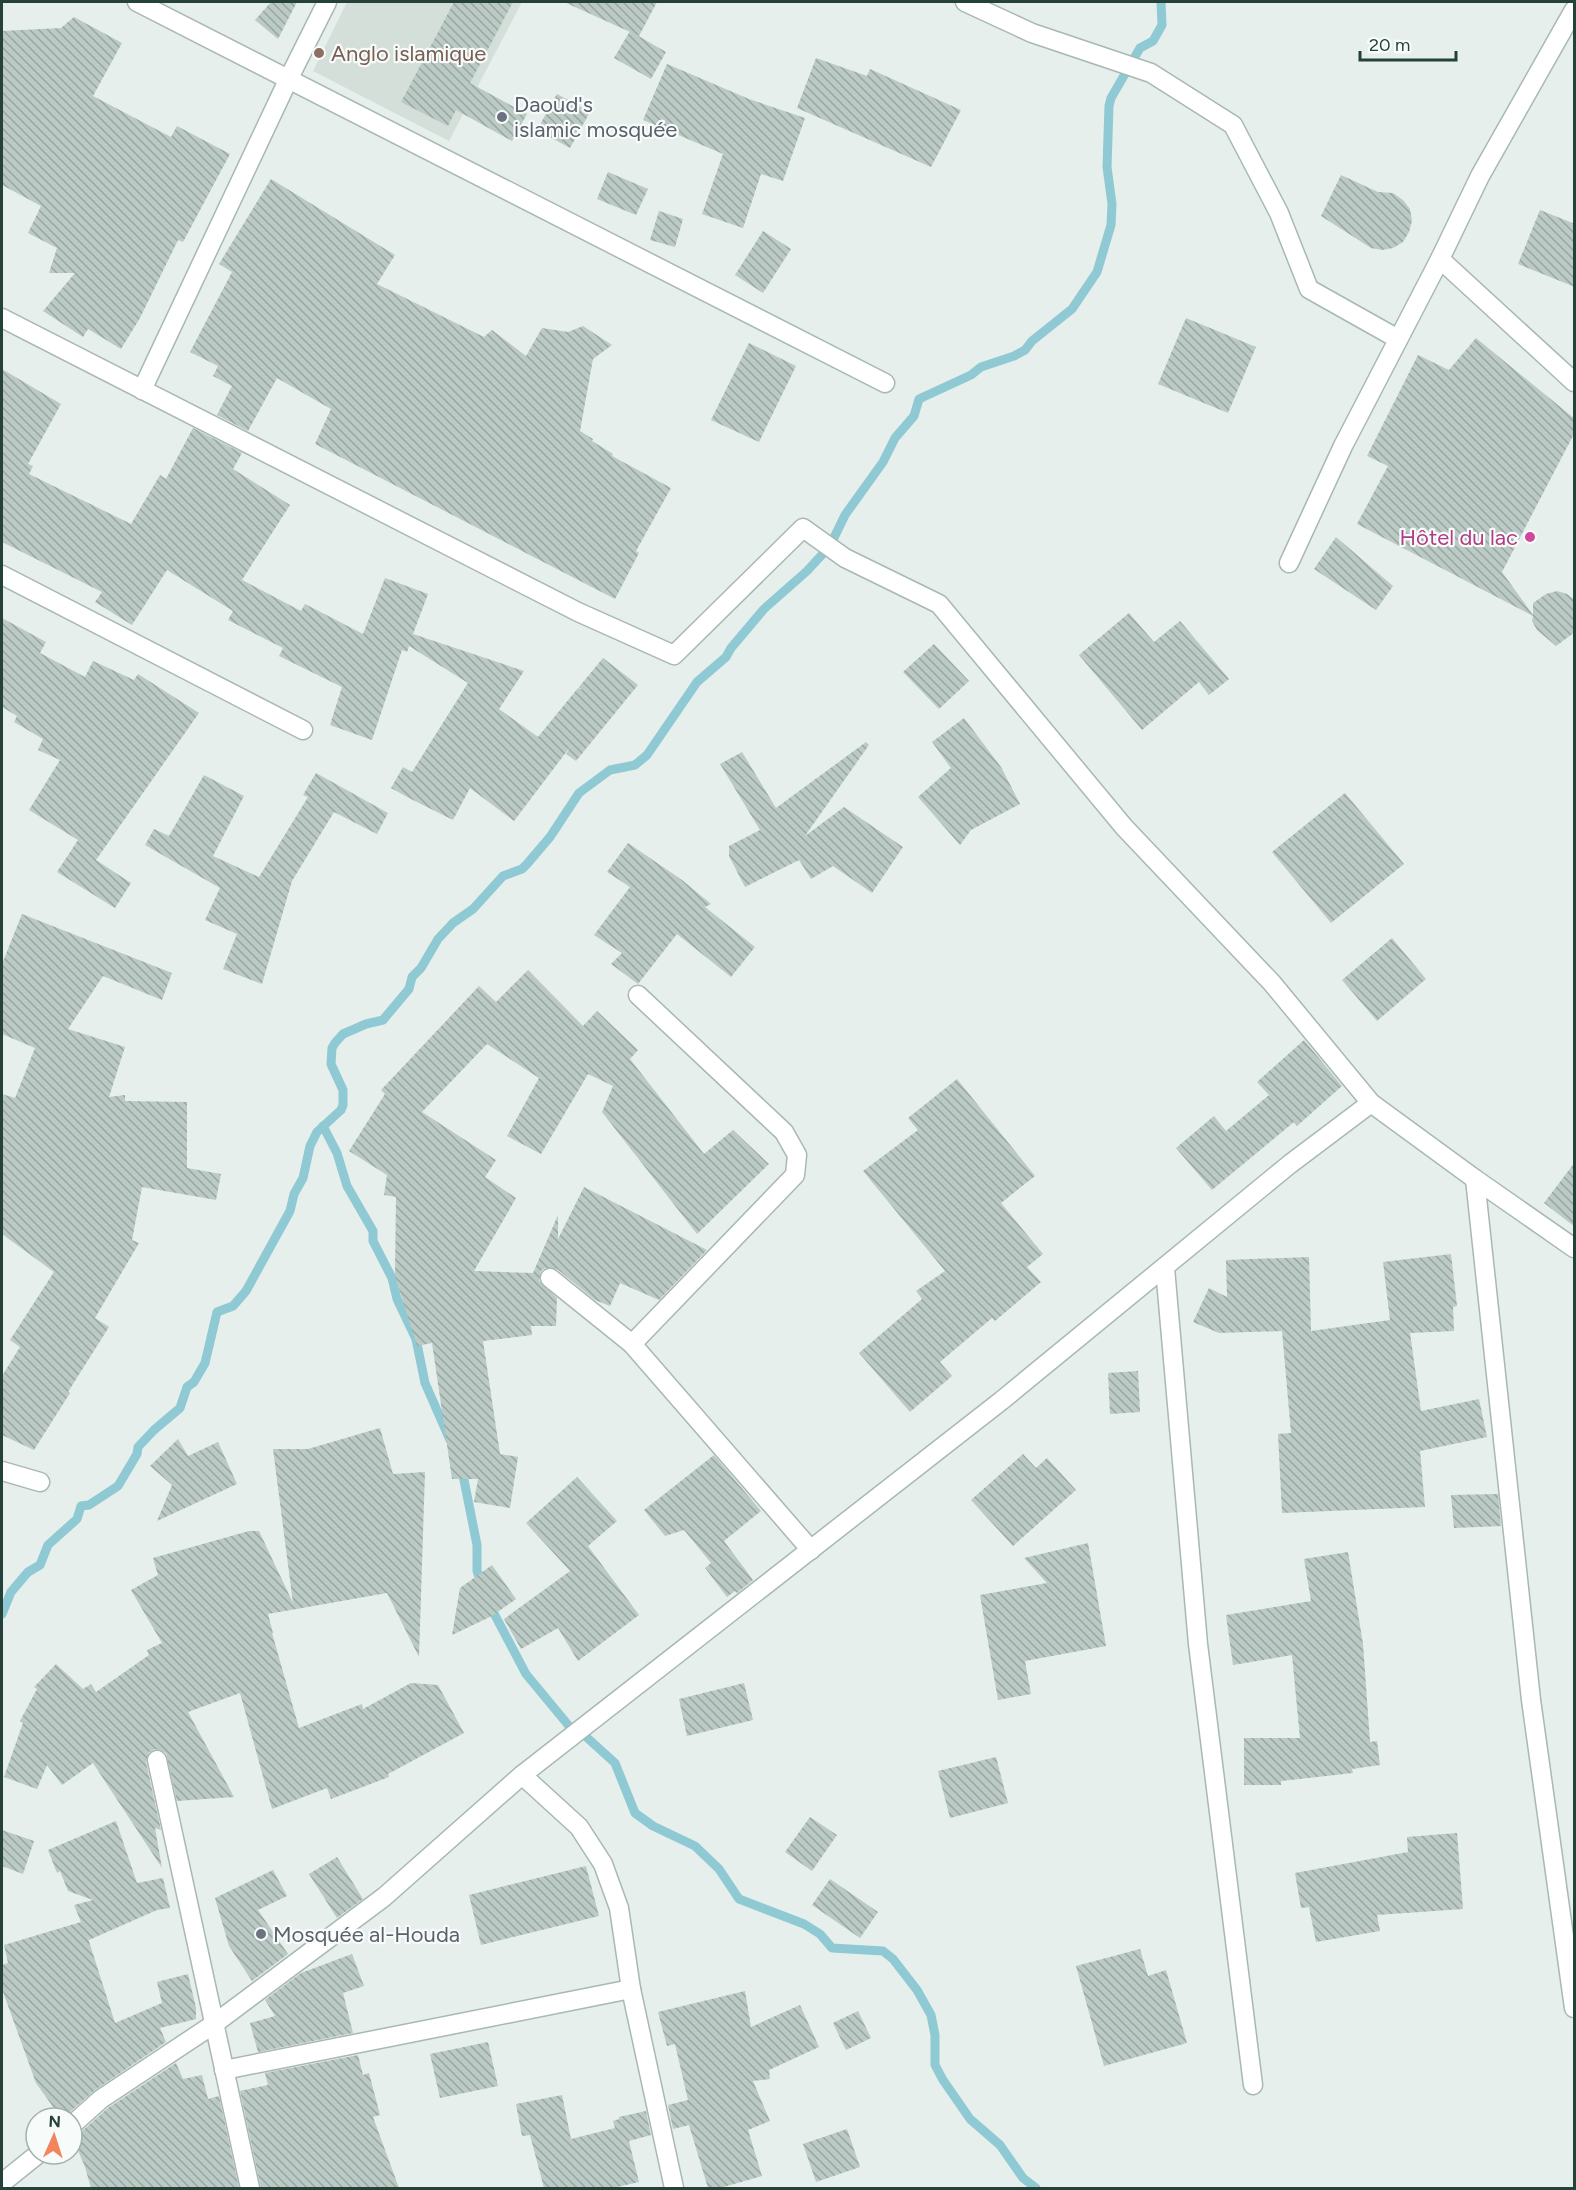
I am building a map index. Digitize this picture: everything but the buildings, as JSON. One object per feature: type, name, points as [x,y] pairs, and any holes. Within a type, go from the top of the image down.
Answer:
[{"type":"street","points":[[137,2],[885,383]]},
{"type":"street","points":[[142,390],[327,2]]},
{"type":"street","points":[[965,2],[1032,33],[1151,73],[1233,125],[1279,213],[1309,289],[1398,339]]},
{"type":"street","points":[[1289,563],[1343,446],[1440,259],[1480,176],[1575,10]]},
{"type":"street","points":[[1440,259],[1575,382]]},
{"type":"street","points":[[2,318],[578,612],[674,655],[803,528],[845,558],[939,604],[1124,827],[1272,983],[1371,1103],[1575,1248]]},
{"type":"street","points":[[2,575],[303,730]]},
{"type":"street","points":[[632,1344],[795,1175],[797,1155],[784,1132],[638,995]]},
{"type":"street","points":[[84,2114],[101,2099],[214,2024],[384,1897],[522,1775],[992,1408],[1290,1164],[1371,1103]]},
{"type":"street","points":[[1475,1179],[1531,1700],[1575,2008]]},
{"type":"street","points":[[1165,1268],[1198,1644],[1253,2085]]},
{"type":"street","points":[[550,1278],[632,1344],[812,1550]]},
{"type":"street","points":[[2,1471],[40,1482]]},
{"type":"street","points":[[157,1760],[250,2188]]},
{"type":"street","points":[[522,1775],[579,1827],[603,1864],[619,1908],[631,1989],[674,2188]]},
{"type":"street","points":[[224,2070],[631,1989]]},
{"type":"street","points":[[2,2183],[24,2166]]},
{"type":"shaded area","points":[[347,2],[522,2],[449,141],[313,71]]},
{"type":"waterway","points":[[2,1614],[11,1592],[28,1572],[40,1565],[48,1545],[77,1519],[81,1506],[89,1505],[118,1486],[137,1454],[138,1447],[180,1408],[187,1387],[194,1382],[205,1363],[217,1312],[233,1306],[246,1291],[290,1211],[294,1194],[303,1178],[310,1146],[317,1132],[341,1110],[343,1090],[331,1064],[332,1048],[335,1043],[343,1034],[366,1024],[383,1020],[409,989],[412,977],[421,968],[438,939],[453,923],[473,909],[503,876],[522,869],[527,864],[550,837],[579,793],[610,770],[635,765],[647,755],[697,682],[726,657],[764,609],[807,571],[830,546],[845,515],[883,462],[895,438],[914,416],[919,399],[971,375],[981,367],[1025,350],[1032,341],[1072,309],[1097,272],[1111,225],[1112,204],[1107,167],[1111,98],[1140,48],[1153,41],[1162,25],[1161,2]]},
{"type":"waterway","points":[[323,1126],[337,1153],[347,1186],[373,1231],[373,1241],[392,1278],[397,1299],[416,1339],[425,1383],[450,1440]]},
{"type":"waterway","points":[[462,1470],[477,1545],[477,1571],[482,1585]]},
{"type":"waterway","points":[[489,1604],[526,1674],[569,1726],[583,1734],[615,1763],[635,1813],[653,1826],[695,1846],[719,1869],[739,1899],[804,1924],[820,1934],[832,1948],[883,1951],[893,1959],[917,1990],[931,2015],[935,2035],[935,2065],[943,2080],[970,2119],[1000,2145],[1023,2178],[1036,2188]]},
{"type":"place","name":"Anglo islamique","points":[[319,53]]},
{"type":"place","name":"Daoud's islamic mosquée","points":[[502,117]]},
{"type":"place","name":"Hôtel du lac","points":[[1530,537]]},
{"type":"place","name":"Mosquée al-Houda","points":[[261,1934]]}]
